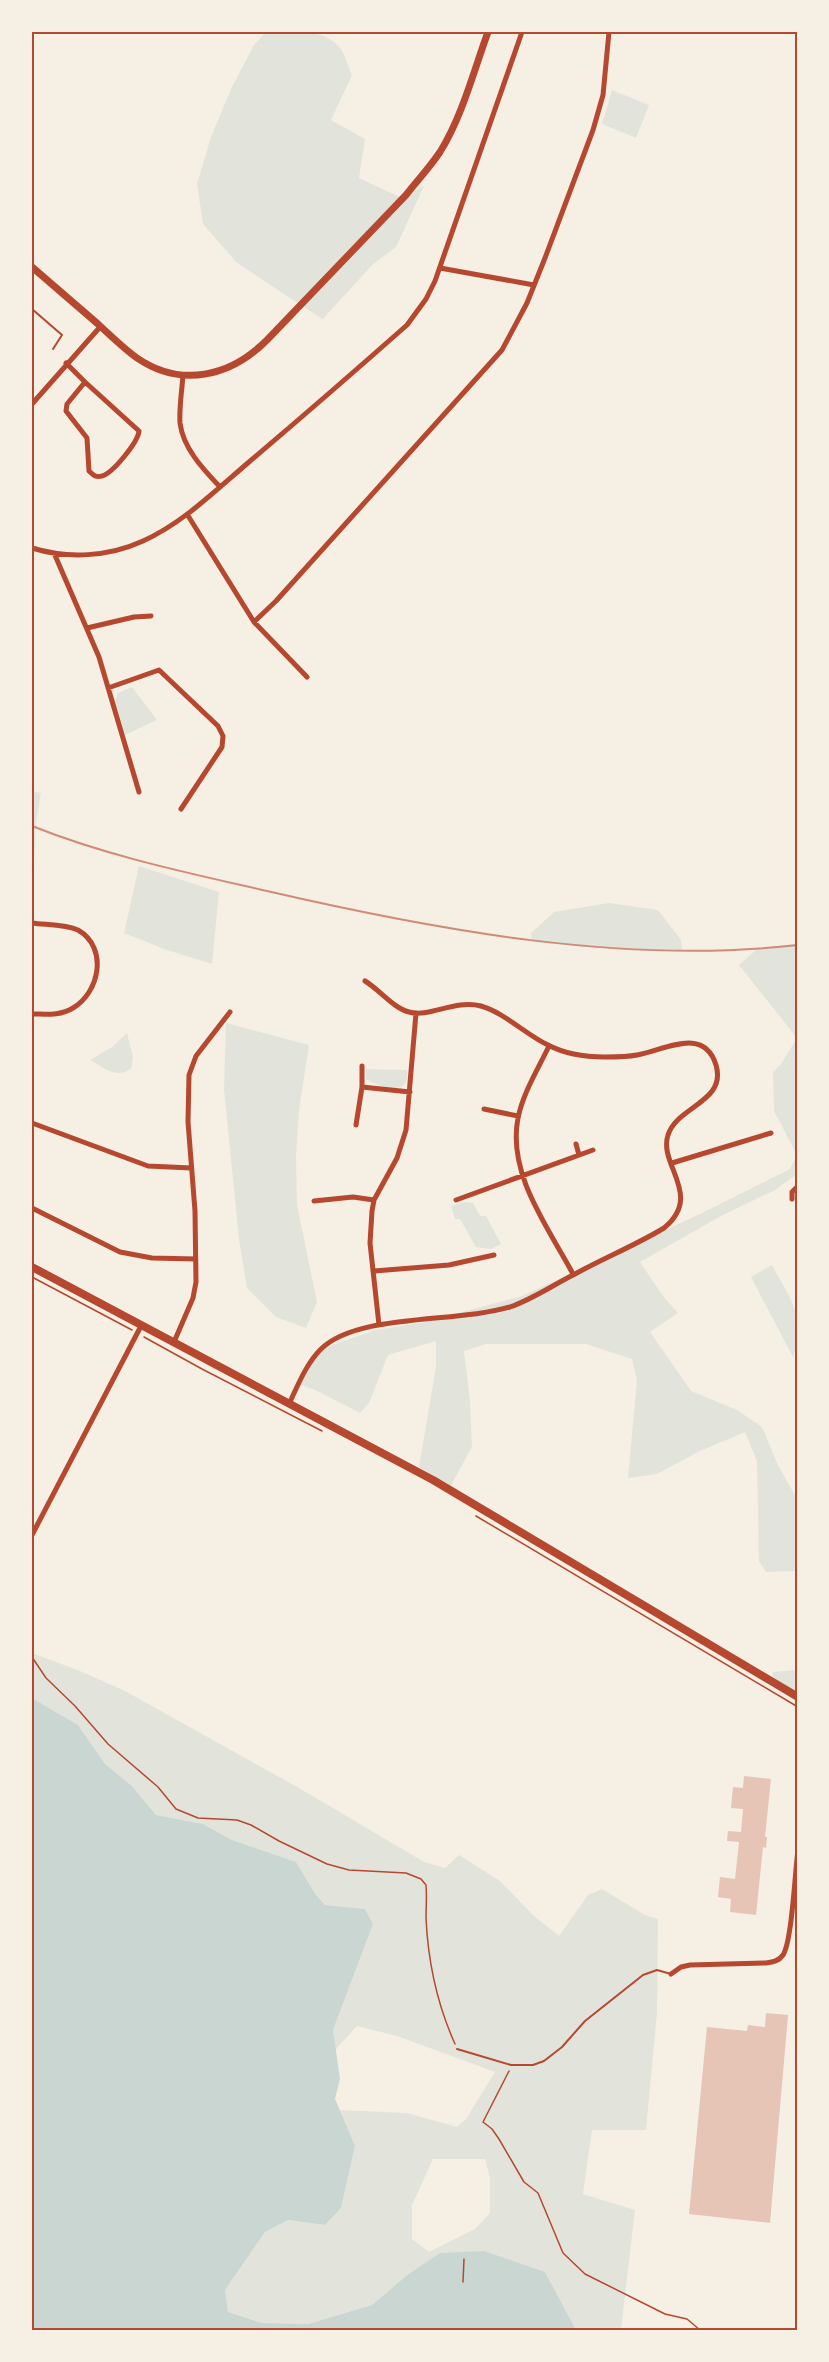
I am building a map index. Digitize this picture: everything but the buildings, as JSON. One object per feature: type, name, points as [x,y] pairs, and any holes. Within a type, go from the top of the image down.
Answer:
[{"type":"main road","points":[[32,1267],[139,1329],[174,1342],[433,1480],[798,1697]]},
{"type":"street","points":[[32,267],[130,353],[158,369],[183,375],[216,373],[236,365],[252,354],[405,195],[441,151],[488,32]]},
{"type":"street","points":[[32,548],[54,553],[90,554],[125,548],[158,534],[220,487],[407,325],[426,299],[440,268],[522,32]]},
{"type":"street","points":[[254,622],[276,602],[502,350],[534,285],[592,130],[603,95],[609,32]]},
{"type":"street","points":[[440,268],[534,285]]},
{"type":"street","points":[[32,404],[100,327]]},
{"type":"street","points":[[66,363],[139,431],[138,438],[127,453],[101,477],[94,476],[89,471],[87,438],[66,411],[67,404],[85,382]]},
{"type":"street","points":[[183,375],[180,414],[183,436],[192,453],[220,487]]},
{"type":"street","points":[[187,514],[254,622],[307,677]]},
{"type":"street","points":[[54,553],[87,628],[108,688],[139,792]]},
{"type":"street","points":[[87,628],[134,617],[151,616]]},
{"type":"street","points":[[108,688],[159,670],[218,726],[223,736],[222,747],[181,809]]},
{"type":"street","points":[[32,923],[78,930],[93,949],[98,969],[90,992],[74,1008],[59,1014],[32,1014]]},
{"type":"street","points":[[289,1404],[311,1362],[328,1343],[347,1332],[379,1325],[499,1310],[526,1300],[660,1230],[673,1220],[679,1208],[681,1194],[667,1148],[667,1138],[674,1122],[707,1097],[716,1085],[716,1064],[705,1049],[693,1043],[684,1042],[637,1055],[591,1057],[549,1046],[494,1012],[474,1005],[461,1004],[416,1013],[403,1010],[365,981]]},
{"type":"street","points":[[174,1342],[193,1298],[196,1260],[188,1122],[189,1076],[196,1056],[230,1012]]},
{"type":"street","points":[[379,1325],[370,1227],[374,1200],[403,1143],[410,1092],[416,1013]]},
{"type":"street","points":[[549,1046],[518,1116],[516,1148],[522,1177],[573,1274]]},
{"type":"street","points":[[356,1125],[362,1087],[362,1066]]},
{"type":"street","points":[[362,1087],[410,1092]]},
{"type":"street","points":[[484,1109],[518,1116]]},
{"type":"street","points":[[32,1123],[148,1166],[191,1168]]},
{"type":"street","points":[[672,1163],[771,1133]]},
{"type":"street","points":[[576,1144],[579,1155]]},
{"type":"street","points":[[456,1200],[593,1150]]},
{"type":"street","points":[[792,1199],[792,1192],[798,1186]]},
{"type":"street","points":[[314,1201],[353,1197],[374,1200]]},
{"type":"street","points":[[32,1208],[82,1235],[120,1251],[152,1258],[196,1260]]},
{"type":"street","points":[[479,1251],[480,1260]]},
{"type":"street","points":[[374,1272],[426,1268],[480,1260],[494,1255]]},
{"type":"street","points":[[32,1535],[139,1329]]},
{"type":"street","points":[[671,1974],[685,1965],[766,1963],[781,1958],[788,1940],[798,1850]]},
{"type":"lane","points":[[32,309],[62,334],[53,349]]},
{"type":"lane","points":[[457,2049],[511,2065],[526,2065],[544,2061],[562,2047],[594,2013],[643,1975],[657,1970],[671,1974]]},
{"type":"path","points":[[32,1277],[139,1329],[202,1370],[326,1433]]},
{"type":"path","points":[[471,1513],[798,1707]]},
{"type":"path","points":[[32,1657],[46,1678],[75,1706],[108,1744],[158,1787],[176,1809],[198,1818],[237,1820],[251,1825],[327,1864],[349,1870],[406,1873],[421,1880],[426,1885],[430,1958],[438,2000],[457,2049]]},
{"type":"path","points":[[511,2065],[500,2093],[483,2122],[500,2139],[524,2182],[538,2193],[563,2253],[593,2278],[665,2314],[687,2319],[700,2331]]},
{"type":"path","points":[[463,2282],[464,2259]]},
{"type":"shaded area","points":[[266,32],[306,32],[333,41],[342,51],[352,75],[331,120],[365,139],[359,178],[400,197],[424,186],[396,247],[373,264],[321,321],[322,319],[236,262],[203,224],[197,184],[211,137],[231,89],[254,45]]},
{"type":"shaded area","points":[[612,90],[649,105],[636,138],[602,124]]},
{"type":"shaded area","points":[[132,687],[157,720],[125,735],[115,702],[118,693]]},
{"type":"shaded area","points":[[32,791],[41,793],[36,822],[34,869],[32,869]]},
{"type":"shaded area","points":[[139,866],[219,892],[212,964],[124,933]]},
{"type":"shaded area","points":[[609,903],[658,910],[681,940],[682,950],[625,950],[532,942],[531,933],[554,912]]},
{"type":"shaded area","points":[[797,944],[797,1038],[739,965],[758,948]]},
{"type":"shaded area","points":[[226,1023],[309,1045],[299,1110],[296,1156],[297,1205],[317,1302],[306,1328],[276,1317],[247,1288],[239,1239],[224,1089]]},
{"type":"shaded area","points":[[127,1033],[133,1057],[131,1069],[115,1073],[90,1060],[112,1047]]},
{"type":"shaded area","points":[[797,1038],[797,1155],[774,1111],[773,1072],[781,1064]]},
{"type":"shaded area","points":[[366,1069],[407,1070],[407,1080],[400,1087],[385,1087],[366,1079]]},
{"type":"shaded area","points":[[797,1155],[797,1174],[775,1190],[721,1216],[640,1262],[663,1296],[678,1313],[650,1332],[691,1391],[737,1410],[762,1427],[778,1465],[797,1499],[797,1571],[766,1572],[759,1561],[757,1461],[745,1432],[700,1451],[657,1474],[628,1478],[637,1380],[632,1359],[586,1344],[486,1344],[464,1351],[470,1401],[472,1447],[450,1487],[419,1467],[436,1367],[436,1341],[388,1355],[369,1403],[360,1413],[296,1383],[319,1349],[376,1330],[425,1322],[522,1296],[702,1213],[790,1169]]},
{"type":"shaded area","points":[[465,1202],[473,1203],[480,1216],[486,1216],[501,1244],[491,1249],[476,1247],[460,1219],[455,1219],[451,1206]]},
{"type":"shaded area","points":[[772,1265],[790,1299],[797,1319],[797,1343],[793,1357],[751,1277]]},
{"type":"shaded area","points":[[32,1653],[125,1691],[299,1788],[424,1862],[445,1868],[459,1855],[500,1881],[534,1916],[559,1936],[588,1895],[602,1889],[645,1915],[658,1919],[657,2013],[646,2130],[592,2130],[583,2194],[635,2210],[621,2330],[576,2330],[545,2272],[406,2276],[372,2305],[308,2324],[262,2323],[228,2312],[225,2290],[265,2232],[288,2220],[325,2225],[341,2208],[355,2146],[338,2110],[407,2113],[457,2127],[466,2119],[495,2072],[397,2036],[357,2026],[335,2050],[333,2030],[373,1924],[365,1909],[325,1905],[316,1895],[296,1862],[232,1840],[203,1824],[156,1815],[132,1786],[105,1764],[78,1725],[32,1698]],"holes":[[[433,2159],[485,2159],[490,2178],[490,2213],[475,2229],[429,2252],[412,2239],[412,2205]]]},
{"type":"shaded area","points":[[797,1670],[797,1699],[777,1684],[772,1672]]},
{"type":"shaded area","points":[[32,1698],[78,1725],[105,1764],[132,1786],[156,1815],[203,1824],[232,1840],[296,1862],[316,1895],[325,1905],[365,1909],[373,1924],[333,2030],[340,2079],[335,2099],[355,2146],[341,2208],[325,2225],[288,2220],[265,2232],[225,2290],[228,2312],[262,2323],[308,2324],[372,2305],[406,2276],[440,2253],[484,2251],[545,2272],[576,2330],[32,2330]]},
{"type":"railway","points":[[32,826],[118,855],[178,870],[397,919],[463,930],[598,947],[732,950],[798,945]]}]
